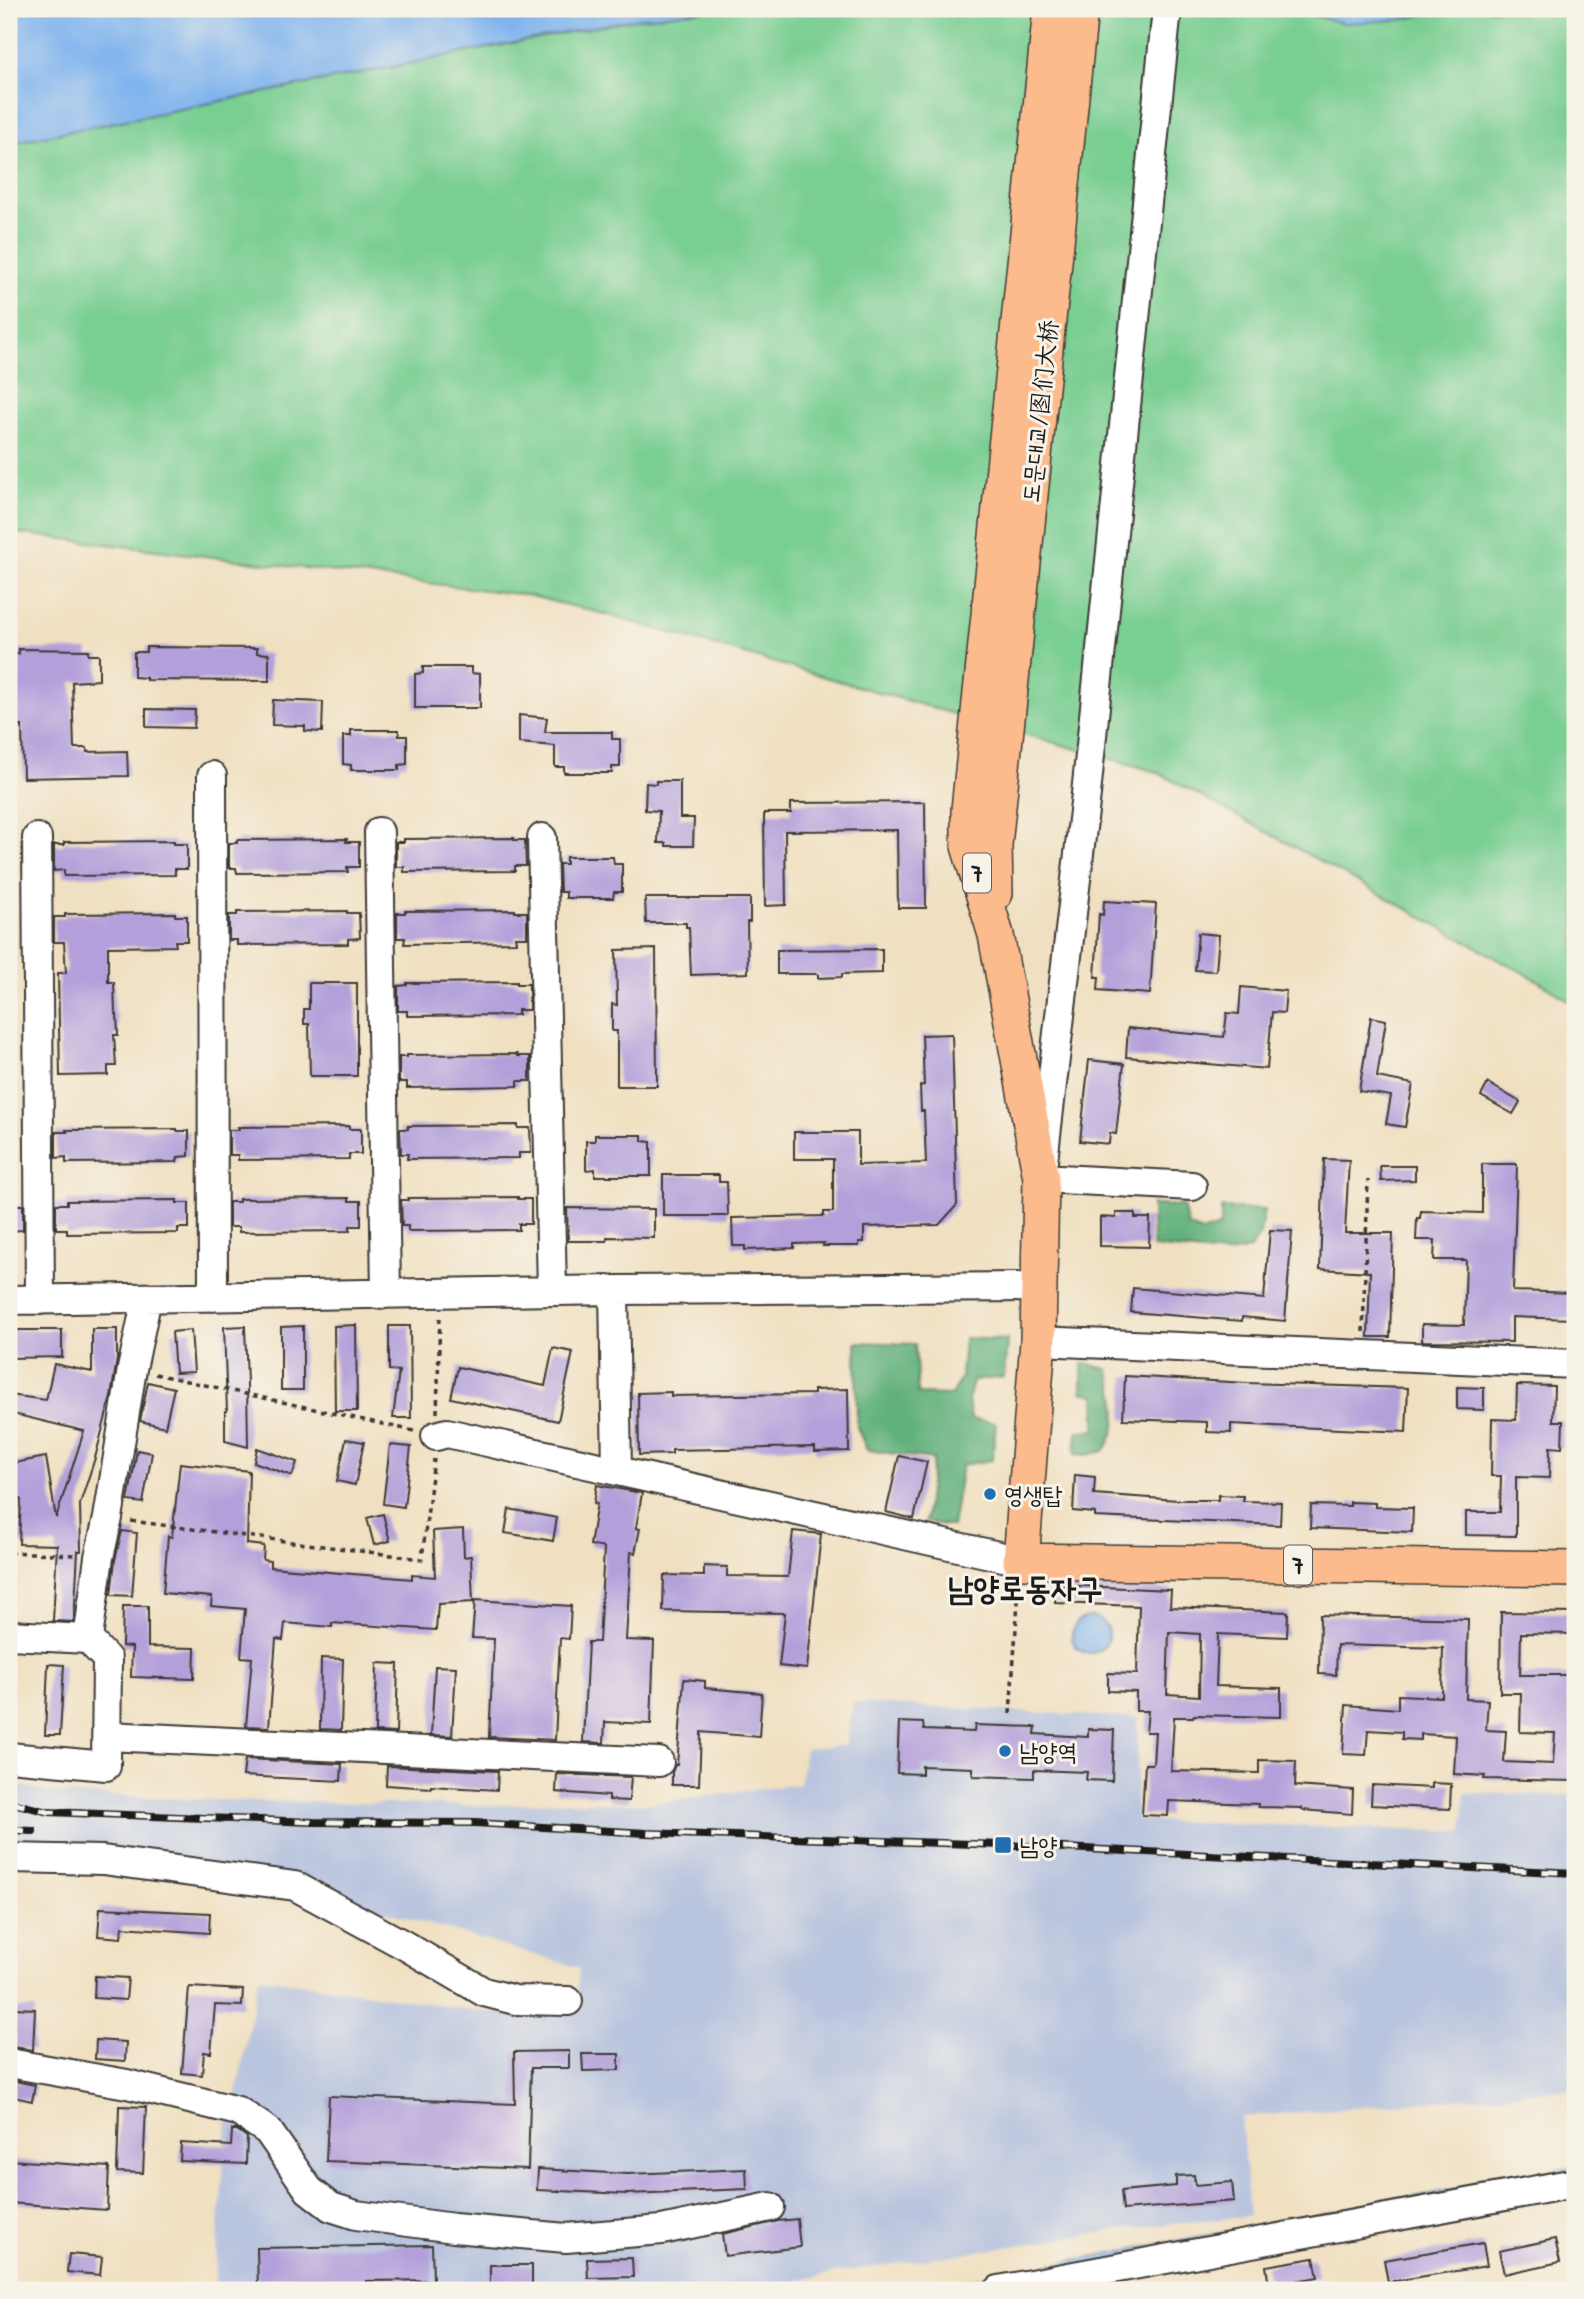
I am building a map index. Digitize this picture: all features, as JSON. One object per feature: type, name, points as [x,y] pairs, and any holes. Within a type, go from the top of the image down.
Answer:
[{"type":"main road","name":"도문대교/图们大桥","points":[[983,811],[1051,9]]},
{"type":"main road","name":"도문대교/图们大桥","points":[[983,811],[1080,9]]},
{"type":"main road","name":"7","points":[[983,811],[969,846],[996,935],[1041,1178],[1038,1341],[1021,1561],[1573,1569]]},
{"type":"street","points":[[1167,9],[1086,794],[1041,1178],[1192,1186]]},
{"type":"street","points":[[212,776],[213,1297]]},
{"type":"street","points":[[379,832],[386,1294]]},
{"type":"street","points":[[37,838],[40,1300]]},
{"type":"street","points":[[542,838],[552,1291]]},
{"type":"street","points":[[9,1300],[1038,1286]]},
{"type":"street","points":[[614,1290],[618,1471]]},
{"type":"street","points":[[88,1639],[99,1557],[147,1298]]},
{"type":"street","points":[[1038,1341],[1575,1364]]},
{"type":"street","points":[[436,1436],[447,1433],[1021,1561]]},
{"type":"street","points":[[9,1635],[88,1639],[107,1659],[106,1766],[9,1757]]},
{"type":"street","points":[[107,1736],[659,1762]]},
{"type":"street","points":[[9,1858],[103,1860],[295,1886],[484,1992],[515,2000],[568,2001]]},
{"type":"street","points":[[9,2063],[127,2084],[238,2111],[268,2131],[309,2190],[331,2207],[356,2215],[454,2228],[565,2238],[662,2230],[770,2207]]},
{"type":"street","points":[[999,2290],[1575,2183]]},
{"type":"path","points":[[1362,1356],[1368,1180]]},
{"type":"path","points":[[1573,1569],[1575,1364]]},
{"type":"path","points":[[132,1369],[436,1436]]},
{"type":"path","points":[[108,1518],[422,1559]]},
{"type":"path","points":[[9,1552],[99,1557]]},
{"type":"path","points":[[1010,1714],[1021,1561]]},
{"type":"shaded area","points":[[853,1703],[1138,1718],[1136,1820],[1463,1832],[1465,1793],[1575,1795],[1575,2089],[1241,2117],[1249,2216],[1124,2229],[828,2274],[757,2290],[214,2290],[227,2122],[238,2087],[258,1977],[493,2013],[576,2012],[579,1968],[326,1894],[9,1850],[9,1783],[60,1794],[214,1800],[487,1806],[555,1802],[648,1804],[800,1784],[805,1749],[846,1745]]},
{"type":"green space","points":[[715,9],[1290,9],[1314,16],[1400,20],[1449,9],[1575,9],[1575,1005],[1537,980],[1157,772],[601,613],[526,595],[9,534],[9,143],[634,19]]},
{"type":"green space","points":[[1152,1205],[1183,1206],[1188,1226],[1202,1232],[1217,1228],[1221,1223],[1221,1208],[1264,1210],[1260,1234],[1250,1249],[1224,1254],[1153,1247]]},
{"type":"green space","points":[[964,1338],[1007,1340],[1004,1377],[973,1381],[968,1401],[971,1419],[996,1423],[992,1460],[962,1465],[952,1526],[925,1522],[933,1459],[867,1450],[857,1427],[856,1342],[915,1344],[918,1394],[952,1395],[961,1377]]},
{"type":"green space","points":[[1082,1363],[1108,1369],[1116,1400],[1116,1422],[1110,1442],[1104,1451],[1086,1455],[1075,1454],[1077,1432],[1095,1430],[1095,1395],[1082,1392]]},
{"type":"water","points":[[9,9],[715,9],[634,19],[9,143]]},
{"type":"water","points":[[1290,9],[1449,9],[1400,20],[1343,23]]},
{"type":"water","points":[[1090,1617],[1103,1622],[1108,1635],[1103,1648],[1090,1653],[1077,1648],[1072,1635],[1077,1622]]},
{"type":"water","points":[[1575,2167],[1575,2176],[971,2290],[914,2290]]},
{"type":"building","points":[[146,647],[257,648],[257,653],[269,654],[269,681],[146,680],[134,677],[134,652],[146,652]]},
{"type":"building","points":[[19,649],[88,650],[88,655],[99,655],[99,680],[72,682],[74,748],[87,748],[87,752],[127,751],[128,776],[23,778],[22,726],[9,726],[9,654],[19,654]]},
{"type":"building","points":[[423,667],[471,667],[471,673],[480,674],[480,708],[415,708],[415,674],[423,673]]},
{"type":"building","points":[[273,700],[323,702],[322,732],[305,731],[305,726],[272,725]]},
{"type":"building","points":[[146,709],[195,710],[194,728],[146,727]]},
{"type":"building","points":[[519,715],[547,718],[545,732],[612,732],[612,739],[620,739],[620,767],[612,767],[612,773],[564,773],[564,767],[555,767],[555,746],[519,743]]},
{"type":"building","points":[[351,730],[399,730],[399,736],[407,736],[407,764],[399,765],[399,770],[351,770],[351,765],[343,764],[343,736],[351,736]]},
{"type":"building","points":[[656,781],[680,781],[680,818],[694,818],[693,846],[666,846],[666,843],[658,843],[659,811],[645,810],[646,783],[656,784]]},
{"type":"building","points":[[925,802],[926,908],[898,908],[897,830],[785,831],[786,905],[765,906],[764,813],[791,813],[791,803]]},
{"type":"building","points":[[347,839],[346,842],[359,842],[359,867],[347,867],[348,872],[237,873],[236,868],[229,868],[229,843],[237,843],[237,840]]},
{"type":"building","points":[[404,839],[525,840],[526,866],[515,866],[515,871],[404,872],[404,867],[396,867],[396,842],[404,842]]},
{"type":"building","points":[[174,841],[174,844],[187,844],[187,869],[175,869],[175,875],[64,876],[64,870],[54,871],[54,845],[64,845],[64,842]]},
{"type":"building","points":[[566,857],[613,857],[614,864],[622,864],[622,892],[614,892],[613,898],[566,898],[566,892],[560,892],[559,864],[566,864]]},
{"type":"building","points":[[645,898],[750,898],[750,922],[747,922],[748,973],[691,975],[689,927],[686,927],[686,923],[646,923]]},
{"type":"building","points":[[1104,901],[1156,904],[1150,994],[1098,990],[1099,977],[1095,977],[1099,914],[1103,915]]},
{"type":"building","points":[[405,911],[527,912],[527,937],[515,937],[516,942],[404,944],[405,938],[397,938],[397,913]]},
{"type":"building","points":[[237,912],[359,913],[360,938],[348,939],[348,944],[237,945],[237,940],[229,940],[229,915],[237,915]]},
{"type":"building","points":[[175,913],[175,916],[187,916],[187,941],[175,941],[176,946],[108,947],[108,982],[114,982],[117,1014],[118,1035],[114,1035],[116,1066],[108,1066],[108,1075],[60,1076],[58,973],[66,973],[64,942],[54,942],[54,917],[65,917],[65,914]]},
{"type":"building","points":[[1198,933],[1219,935],[1216,971],[1195,970]]},
{"type":"building","points":[[656,949],[657,1086],[617,1086],[617,1031],[612,1031],[612,1004],[617,1005],[616,950]]},
{"type":"building","points":[[882,949],[882,973],[842,974],[842,977],[818,978],[818,974],[777,974],[777,950]]},
{"type":"building","points":[[309,983],[357,983],[357,1076],[310,1076],[309,1024],[304,1024],[304,1009],[309,1009]]},
{"type":"building","points":[[407,983],[529,984],[529,1010],[518,1010],[518,1015],[407,1016],[407,1011],[398,1011],[398,986]]},
{"type":"building","points":[[1241,987],[1286,991],[1284,1013],[1272,1012],[1267,1069],[1126,1057],[1128,1028],[1224,1037],[1227,1013],[1239,1014]]},
{"type":"building","points":[[1371,1017],[1386,1020],[1377,1077],[1413,1084],[1405,1127],[1386,1124],[1391,1096],[1359,1091]]},
{"type":"building","points":[[952,1034],[957,1205],[939,1225],[864,1227],[864,1242],[859,1242],[859,1246],[794,1244],[794,1248],[745,1250],[745,1246],[733,1246],[732,1218],[824,1216],[824,1212],[833,1212],[833,1159],[794,1159],[794,1132],[858,1132],[858,1165],[926,1163],[920,1086],[924,1085],[922,1035]]},
{"type":"building","points":[[407,1055],[530,1056],[530,1081],[518,1081],[518,1086],[407,1088],[407,1082],[399,1082],[399,1057]]},
{"type":"building","points":[[1089,1060],[1124,1064],[1116,1134],[1110,1133],[1109,1144],[1080,1141]]},
{"type":"building","points":[[1488,1083],[1520,1102],[1513,1114],[1481,1096]]},
{"type":"building","points":[[518,1125],[518,1128],[530,1128],[531,1153],[519,1153],[519,1158],[407,1159],[408,1154],[401,1154],[400,1129],[408,1129],[408,1126]]},
{"type":"building","points":[[349,1126],[349,1129],[361,1129],[361,1154],[349,1154],[349,1159],[238,1160],[238,1155],[229,1155],[229,1130],[239,1130],[238,1127]]},
{"type":"building","points":[[189,1131],[189,1156],[178,1157],[177,1162],[66,1163],[66,1157],[56,1158],[56,1132]]},
{"type":"building","points":[[595,1135],[642,1135],[642,1141],[651,1142],[651,1176],[595,1176],[595,1169],[586,1170],[586,1141],[595,1141]]},
{"type":"building","points":[[1324,1159],[1349,1160],[1345,1233],[1393,1233],[1390,1337],[1368,1337],[1370,1272],[1320,1269]]},
{"type":"building","points":[[1482,1164],[1517,1164],[1513,1291],[1575,1293],[1575,1319],[1512,1317],[1512,1342],[1422,1341],[1422,1324],[1464,1325],[1466,1260],[1434,1260],[1435,1240],[1416,1240],[1417,1218],[1420,1218],[1421,1211],[1482,1213]]},
{"type":"building","points":[[1380,1166],[1415,1166],[1415,1180],[1381,1181]]},
{"type":"building","points":[[663,1175],[719,1175],[719,1182],[727,1182],[728,1216],[663,1216]]},
{"type":"building","points":[[349,1198],[349,1201],[361,1201],[361,1226],[350,1226],[350,1231],[239,1232],[239,1227],[229,1227],[229,1202],[239,1202],[239,1199]]},
{"type":"building","points":[[408,1198],[531,1199],[531,1224],[519,1224],[519,1230],[408,1231],[408,1226],[402,1226],[401,1200]]},
{"type":"building","points":[[177,1200],[177,1203],[189,1203],[189,1228],[178,1228],[178,1233],[67,1234],[67,1229],[56,1229],[56,1204],[67,1204],[67,1201]]},
{"type":"building","points":[[9,1205],[23,1205],[23,1230],[9,1231]]},
{"type":"building","points":[[567,1208],[654,1209],[654,1238],[607,1237],[607,1241],[568,1241]]},
{"type":"building","points":[[1116,1213],[1135,1213],[1135,1218],[1150,1218],[1149,1247],[1100,1246],[1100,1217],[1116,1218]]},
{"type":"building","points":[[1270,1230],[1292,1231],[1285,1321],[1242,1317],[1242,1321],[1131,1312],[1133,1288],[1264,1299]]},
{"type":"building","points":[[356,1325],[357,1411],[335,1411],[334,1326]]},
{"type":"building","points":[[245,1326],[248,1447],[225,1441],[227,1411],[224,1327]]},
{"type":"building","points":[[303,1326],[303,1390],[281,1390],[281,1327]]},
{"type":"building","points":[[389,1326],[410,1326],[411,1418],[393,1418],[399,1371],[389,1370]]},
{"type":"building","points":[[92,1329],[117,1329],[117,1359],[111,1397],[80,1504],[81,1551],[78,1551],[74,1622],[53,1621],[57,1545],[19,1544],[21,1499],[9,1499],[9,1464],[46,1457],[56,1518],[84,1431],[9,1413],[9,1395],[46,1400],[54,1364],[92,1372]]},
{"type":"building","points":[[9,1330],[62,1330],[62,1357],[9,1358]]},
{"type":"building","points":[[191,1330],[194,1372],[175,1373],[172,1332]]},
{"type":"building","points":[[553,1348],[573,1352],[558,1421],[451,1398],[458,1367],[545,1386]]},
{"type":"building","points":[[1125,1376],[1408,1388],[1406,1432],[1231,1424],[1231,1433],[1207,1432],[1207,1422],[1123,1419]]},
{"type":"building","points":[[148,1382],[174,1388],[165,1427],[140,1421]]},
{"type":"building","points":[[1517,1385],[1554,1386],[1553,1421],[1563,1421],[1562,1448],[1550,1447],[1549,1478],[1516,1477],[1516,1536],[1466,1535],[1466,1512],[1500,1512],[1501,1476],[1491,1476],[1492,1419],[1516,1420]]},
{"type":"building","points":[[1457,1387],[1484,1388],[1484,1410],[1457,1409]]},
{"type":"building","points":[[848,1389],[849,1451],[815,1452],[815,1447],[672,1450],[672,1454],[639,1455],[638,1393],[671,1392],[671,1396],[814,1394],[814,1390]]},
{"type":"building","points":[[346,1439],[364,1442],[355,1485],[337,1481]]},
{"type":"building","points":[[390,1445],[411,1447],[404,1507],[383,1504]]},
{"type":"building","points":[[257,1448],[297,1462],[292,1476],[254,1462]]},
{"type":"building","points":[[137,1450],[152,1453],[143,1503],[128,1501]]},
{"type":"building","points":[[899,1456],[927,1462],[914,1519],[886,1512]]},
{"type":"building","points":[[180,1463],[249,1471],[247,1544],[264,1546],[263,1560],[270,1561],[270,1567],[412,1579],[412,1575],[435,1577],[433,1531],[463,1529],[464,1557],[471,1556],[473,1602],[438,1604],[436,1630],[332,1623],[332,1627],[285,1623],[283,1640],[276,1639],[269,1727],[246,1726],[252,1658],[241,1657],[245,1609],[211,1606],[212,1597],[163,1593],[168,1536],[172,1537]]},
{"type":"building","points":[[1075,1475],[1095,1477],[1094,1494],[1178,1500],[1218,1500],[1218,1495],[1243,1496],[1243,1501],[1281,1502],[1280,1525],[1095,1517],[1095,1513],[1073,1511]]},
{"type":"building","points":[[597,1485],[642,1493],[636,1528],[640,1529],[635,1553],[631,1552],[626,1640],[654,1641],[651,1724],[605,1722],[604,1743],[583,1742],[588,1642],[599,1642],[604,1548],[590,1545]]},
{"type":"building","points":[[1350,1502],[1375,1503],[1375,1507],[1413,1508],[1412,1532],[1310,1528],[1311,1505],[1350,1506]]},
{"type":"building","points":[[509,1509],[557,1518],[553,1541],[505,1533]]},
{"type":"building","points":[[383,1514],[390,1541],[374,1545],[367,1518]]},
{"type":"building","points":[[122,1531],[137,1533],[132,1596],[111,1595]]},
{"type":"building","points":[[793,1531],[821,1534],[807,1669],[779,1666],[785,1613],[663,1611],[664,1575],[704,1576],[704,1566],[727,1567],[727,1576],[788,1577]]},
{"type":"building","points":[[1055,1585],[1171,1590],[1170,1607],[1288,1612],[1287,1637],[1218,1634],[1216,1686],[1281,1688],[1281,1717],[1174,1717],[1171,1771],[1259,1773],[1259,1760],[1296,1761],[1295,1786],[1353,1790],[1352,1814],[1302,1808],[1258,1807],[1258,1804],[1169,1801],[1168,1816],[1142,1815],[1145,1764],[1153,1764],[1155,1732],[1146,1732],[1148,1711],[1136,1711],[1136,1692],[1108,1691],[1108,1673],[1137,1674],[1139,1606],[1055,1603]],"holes":[[[1169,1632],[1200,1634],[1199,1696],[1167,1694]]]},
{"type":"building","points":[[475,1600],[571,1606],[569,1639],[560,1638],[555,1740],[489,1737],[494,1639],[472,1638]]},
{"type":"building","points":[[123,1606],[148,1606],[148,1647],[195,1648],[194,1679],[131,1677],[132,1647],[122,1646]]},
{"type":"building","points":[[1501,1612],[1575,1613],[1574,1634],[1521,1633],[1520,1675],[1574,1675],[1575,1781],[1484,1779],[1485,1776],[1454,1774],[1456,1736],[1421,1734],[1421,1740],[1402,1739],[1402,1732],[1368,1730],[1366,1755],[1343,1754],[1346,1705],[1398,1709],[1398,1695],[1442,1697],[1443,1648],[1337,1645],[1336,1675],[1319,1674],[1320,1615],[1468,1619],[1466,1699],[1488,1700],[1486,1730],[1506,1731],[1504,1762],[1553,1764],[1555,1733],[1520,1732],[1521,1693],[1500,1693]]},
{"type":"building","points":[[321,1658],[343,1659],[341,1730],[320,1729]]},
{"type":"building","points":[[377,1663],[398,1664],[396,1733],[375,1732]]},
{"type":"building","points":[[48,1664],[64,1665],[60,1735],[45,1735]]},
{"type":"building","points":[[435,1666],[456,1667],[452,1736],[431,1735]]},
{"type":"building","points":[[684,1679],[705,1681],[705,1688],[762,1693],[759,1737],[701,1732],[699,1785],[672,1785],[672,1772],[677,1765]]},
{"type":"building","name":"남양역","points":[[899,1722],[923,1723],[924,1730],[974,1732],[975,1725],[1036,1727],[1035,1734],[1088,1737],[1088,1729],[1114,1730],[1112,1781],[1086,1780],[1087,1772],[1034,1770],[1034,1778],[973,1776],[973,1768],[922,1766],[922,1774],[897,1773]]},
{"type":"building","points":[[245,1759],[342,1764],[341,1781],[243,1776]]},
{"type":"building","points":[[387,1766],[498,1771],[497,1790],[386,1785]]},
{"type":"building","points":[[557,1774],[631,1777],[629,1801],[609,1800],[609,1796],[556,1792]]},
{"type":"building","points":[[1432,1783],[1451,1784],[1450,1809],[1371,1805],[1372,1785],[1432,1788]]},
{"type":"building","points":[[100,1908],[210,1913],[209,1933],[122,1927],[121,1938],[98,1936]]},
{"type":"building","points":[[95,1976],[128,1978],[126,2000],[94,1998]]},
{"type":"building","points":[[189,1987],[243,1990],[242,2006],[215,2005],[211,2053],[204,2052],[202,2075],[182,2073]]},
{"type":"building","points":[[14,2008],[35,2009],[33,2050],[13,2047]]},
{"type":"building","points":[[96,2040],[126,2042],[125,2061],[95,2059]]},
{"type":"building","points":[[569,2051],[569,2068],[531,2068],[528,2169],[326,2161],[329,2096],[515,2104],[514,2052]]},
{"type":"building","points":[[582,2054],[619,2054],[619,2070],[583,2071]]},
{"type":"building","points":[[9,2080],[35,2085],[32,2101],[9,2096]]},
{"type":"building","points":[[119,2106],[146,2107],[143,2173],[117,2172]]},
{"type":"building","points":[[232,2130],[237,2130],[247,2137],[246,2164],[180,2161],[181,2143],[231,2146]]},
{"type":"building","points":[[9,2160],[109,2167],[107,2210],[9,2203]]},
{"type":"building","points":[[538,2169],[628,2174],[746,2169],[747,2189],[627,2194],[537,2190]]},
{"type":"building","points":[[1194,2175],[1195,2185],[1232,2182],[1234,2201],[1123,2210],[1121,2191],[1176,2186],[1176,2176]]},
{"type":"building","points":[[797,2219],[800,2247],[725,2256],[722,2234]]},
{"type":"building","points":[[1555,2239],[1560,2262],[1504,2274],[1499,2251]]},
{"type":"building","points":[[1483,2243],[1487,2266],[1388,2282],[1384,2260]]},
{"type":"building","points":[[432,2245],[433,2280],[366,2281],[366,2289],[258,2290],[257,2248]]},
{"type":"building","points":[[69,2254],[102,2257],[100,2275],[67,2272]]},
{"type":"building","points":[[632,2258],[633,2277],[588,2278],[587,2259]]},
{"type":"building","points":[[1314,2258],[1318,2277],[1269,2286],[1266,2266]]},
{"type":"building","points":[[490,2265],[532,2265],[532,2286],[490,2286]]},
{"type":"railway","points":[[9,1802],[48,1812],[313,1822],[475,1823],[646,1833],[1003,1845],[1575,1873]]},
{"type":"railway","points":[[9,1830],[33,1831]]},
{"type":"place","name":"영생탑","points":[[990,1494]]},
{"type":"place","name":"남양역","points":[[1005,1751]]},
{"type":"place","name":"남양","points":[[1003,1845]]},
{"type":"district","name":"남양로동자구","points":[[1025,1587]]}]
